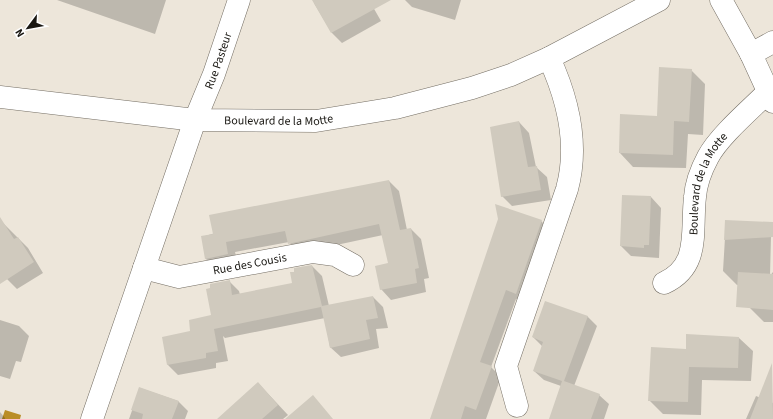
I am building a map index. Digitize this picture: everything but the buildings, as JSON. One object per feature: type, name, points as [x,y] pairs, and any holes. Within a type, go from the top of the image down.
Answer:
[{"type":"street","name":"Rue Pasteur","points":[[195,120],[214,74],[239,0]]},
{"type":"street","name":"Boulevard de la Motte","points":[[0,97],[195,120],[316,121],[395,108],[472,88],[511,75],[549,58],[659,0]]},
{"type":"street","name":"Boulevard de la Motte","points":[[664,283],[676,278],[686,267],[691,252],[697,182],[709,155],[725,135],[771,97],[751,54],[721,0]]},
{"type":"street","points":[[751,54],[773,42]]},
{"type":"street","points":[[517,406],[506,366],[567,189],[573,160],[570,125],[558,80],[549,58]]},
{"type":"street","points":[[92,419],[195,120]]},
{"type":"street","name":"Rue des Cousis","points":[[144,268],[179,277],[313,252],[335,255],[353,265]]},
{"type":"shaded area","points":[[5,410],[21,415],[20,419],[2,419]]}]
